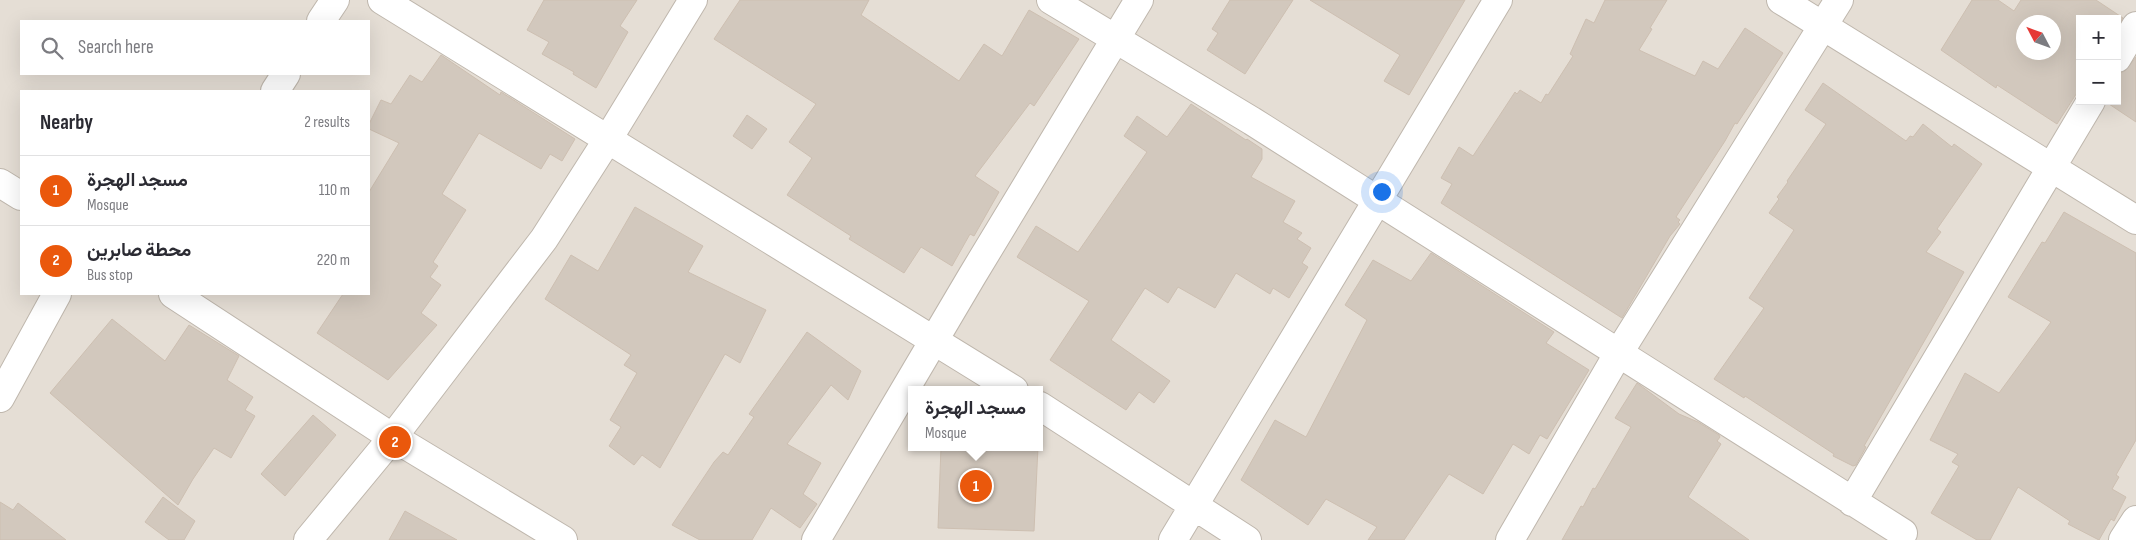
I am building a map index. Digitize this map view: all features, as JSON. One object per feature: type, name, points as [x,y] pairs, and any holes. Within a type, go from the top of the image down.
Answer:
[{"type":"street","points":[[322,20],[335,0]]},
{"type":"street","points":[[382,0],[1008,386]]},
{"type":"street","points":[[308,540],[393,437],[544,239],[693,0]]},
{"type":"street","points":[[1051,0],[1378,201],[1906,538]]},
{"type":"street","points":[[816,540],[1139,0]]},
{"type":"street","points":[[1173,540],[1498,0]]},
{"type":"street","points":[[1781,0],[2136,220]]},
{"type":"street","points":[[1510,540],[1618,354],[1839,0]]},
{"type":"street","points":[[2121,51],[2136,26]]},
{"type":"street","points":[[276,90],[285,75]]},
{"type":"street","points":[[1852,502],[2089,105]]},
{"type":"street","points":[[0,183],[20,195]]},
{"type":"street","points":[[0,398],[56,295]]},
{"type":"street","points":[[175,295],[393,437],[563,540]]},
{"type":"street","points":[[1043,408],[1246,540]]},
{"type":"street","points":[[2123,540],[2136,520]]},
{"type":"shaded area","points":[[0,0],[2136,0],[2136,540],[0,540]]},
{"type":"building","points":[[544,0],[637,0],[620,26],[628,32],[596,88],[573,74],[574,72],[542,54],[549,42],[527,30]]},
{"type":"building","points":[[740,0],[869,0],[861,15],[959,81],[984,44],[1002,56],[1029,10],[1079,39],[1034,106],[1030,103],[975,176],[999,192],[974,236],[970,234],[952,266],[921,247],[904,273],[849,239],[851,236],[787,195],[812,158],[789,142],[816,104],[714,39]]},
{"type":"building","points":[[1230,0],[1293,0],[1245,74],[1207,50],[1218,33],[1212,29]]},
{"type":"building","points":[[1310,0],[1465,0],[1409,95],[1384,81],[1400,55]]},
{"type":"building","points":[[1605,0],[1667,0],[1639,50],[1695,76],[1703,61],[1718,69],[1745,28],[1783,53],[1737,124],[1735,123],[1676,217],[1680,220],[1678,222],[1680,224],[1670,236],[1622,318],[1441,203],[1452,184],[1441,178],[1459,147],[1473,156],[1515,92],[1517,94],[1520,90],[1541,103],[1573,56],[1570,54],[1586,19],[1594,23]]},
{"type":"building","points":[[1972,0],[1998,0],[2014,11],[2021,0],[2096,0],[2118,15],[2076,15],[2076,94],[2057,124],[1997,85],[1996,88],[1941,50]]},
{"type":"building","points":[[441,55],[500,95],[501,92],[575,139],[562,161],[550,154],[541,169],[479,133],[442,194],[466,210],[433,262],[438,266],[430,277],[441,285],[421,313],[437,325],[388,380],[317,333],[342,295],[370,295],[370,190],[399,143],[370,129],[370,122],[381,100],[391,104],[410,75],[422,82]]},
{"type":"building","points":[[2136,57],[2136,122],[2110,105],[2121,105],[2121,72],[2125,71]]},
{"type":"building","points":[[1823,83],[1906,141],[1910,136],[1913,137],[1923,124],[1952,147],[1954,144],[1982,164],[1937,229],[1941,232],[1926,252],[1964,272],[1864,446],[1866,447],[1856,465],[1853,466],[1833,456],[1834,454],[1745,396],[1744,398],[1714,379],[1764,308],[1749,298],[1794,230],[1769,213],[1779,199],[1777,197],[1787,181],[1826,124],[1805,110]]},
{"type":"building","points":[[1191,104],[1262,149],[1262,159],[1251,177],[1295,201],[1283,222],[1302,233],[1297,239],[1311,248],[1302,263],[1308,267],[1289,298],[1273,288],[1270,294],[1236,273],[1215,308],[1178,287],[1168,303],[1145,288],[1111,340],[1170,381],[1154,403],[1139,392],[1126,410],[1050,360],[1089,301],[1017,257],[1036,226],[1078,252],[1147,152],[1124,136],[1137,116],[1167,137]]},
{"type":"building","points":[[747,115],[767,129],[752,149],[733,136]]},
{"type":"building","points":[[635,207],[703,246],[688,272],[766,310],[740,363],[725,354],[660,468],[642,455],[634,465],[609,446],[621,427],[610,420],[637,373],[624,365],[631,355],[545,299],[571,255],[598,271]]},
{"type":"building","points":[[2064,212],[2136,253],[2136,440],[2116,475],[2119,477],[2112,489],[2126,497],[2114,521],[2111,519],[2099,540],[2068,524],[2070,521],[2018,487],[1990,540],[1977,540],[1931,513],[1959,466],[1952,462],[1958,454],[1930,440],[1965,373],[1999,393],[2051,322],[2008,297],[2042,242],[2045,243]]},
{"type":"building","points":[[1431,253],[1554,332],[1546,343],[1589,370],[1547,439],[1540,435],[1529,454],[1513,444],[1483,494],[1449,474],[1404,540],[1368,540],[1377,527],[1326,499],[1308,525],[1241,480],[1275,420],[1306,437],[1367,320],[1345,305],[1373,260],[1411,281]]},
{"type":"building","points":[[112,319],[165,361],[189,325],[239,356],[227,380],[253,397],[245,410],[255,416],[231,458],[214,448],[178,505],[50,393]]},
{"type":"building","points":[[807,332],[861,371],[848,400],[831,385],[787,444],[821,463],[803,494],[817,504],[800,528],[771,508],[752,540],[700,540],[672,525],[714,462],[723,452],[728,455],[754,417],[749,414]]},
{"type":"building","points":[[1637,383],[1679,414],[1698,422],[1719,435],[1720,437],[1717,441],[1721,444],[1688,497],[1749,540],[1562,540],[1581,506],[1583,507],[1593,488],[1595,489],[1631,427],[1615,418]]},
{"type":"building","points":[[313,415],[336,435],[285,496],[261,474]]},
{"type":"building","points":[[941,451],[1038,451],[1034,531],[938,528]]},
{"type":"building","points":[[163,497],[195,521],[184,540],[169,540],[145,522]]},
{"type":"building","points":[[0,502],[13,510],[18,503],[66,540],[0,540]]},
{"type":"building","points":[[405,511],[457,540],[389,540]]},
{"type":"place","name":"محطة صابرين","points":[[395,442]]},
{"type":"place","name":"مسجد الهجرة","points":[[976,486]]}]
